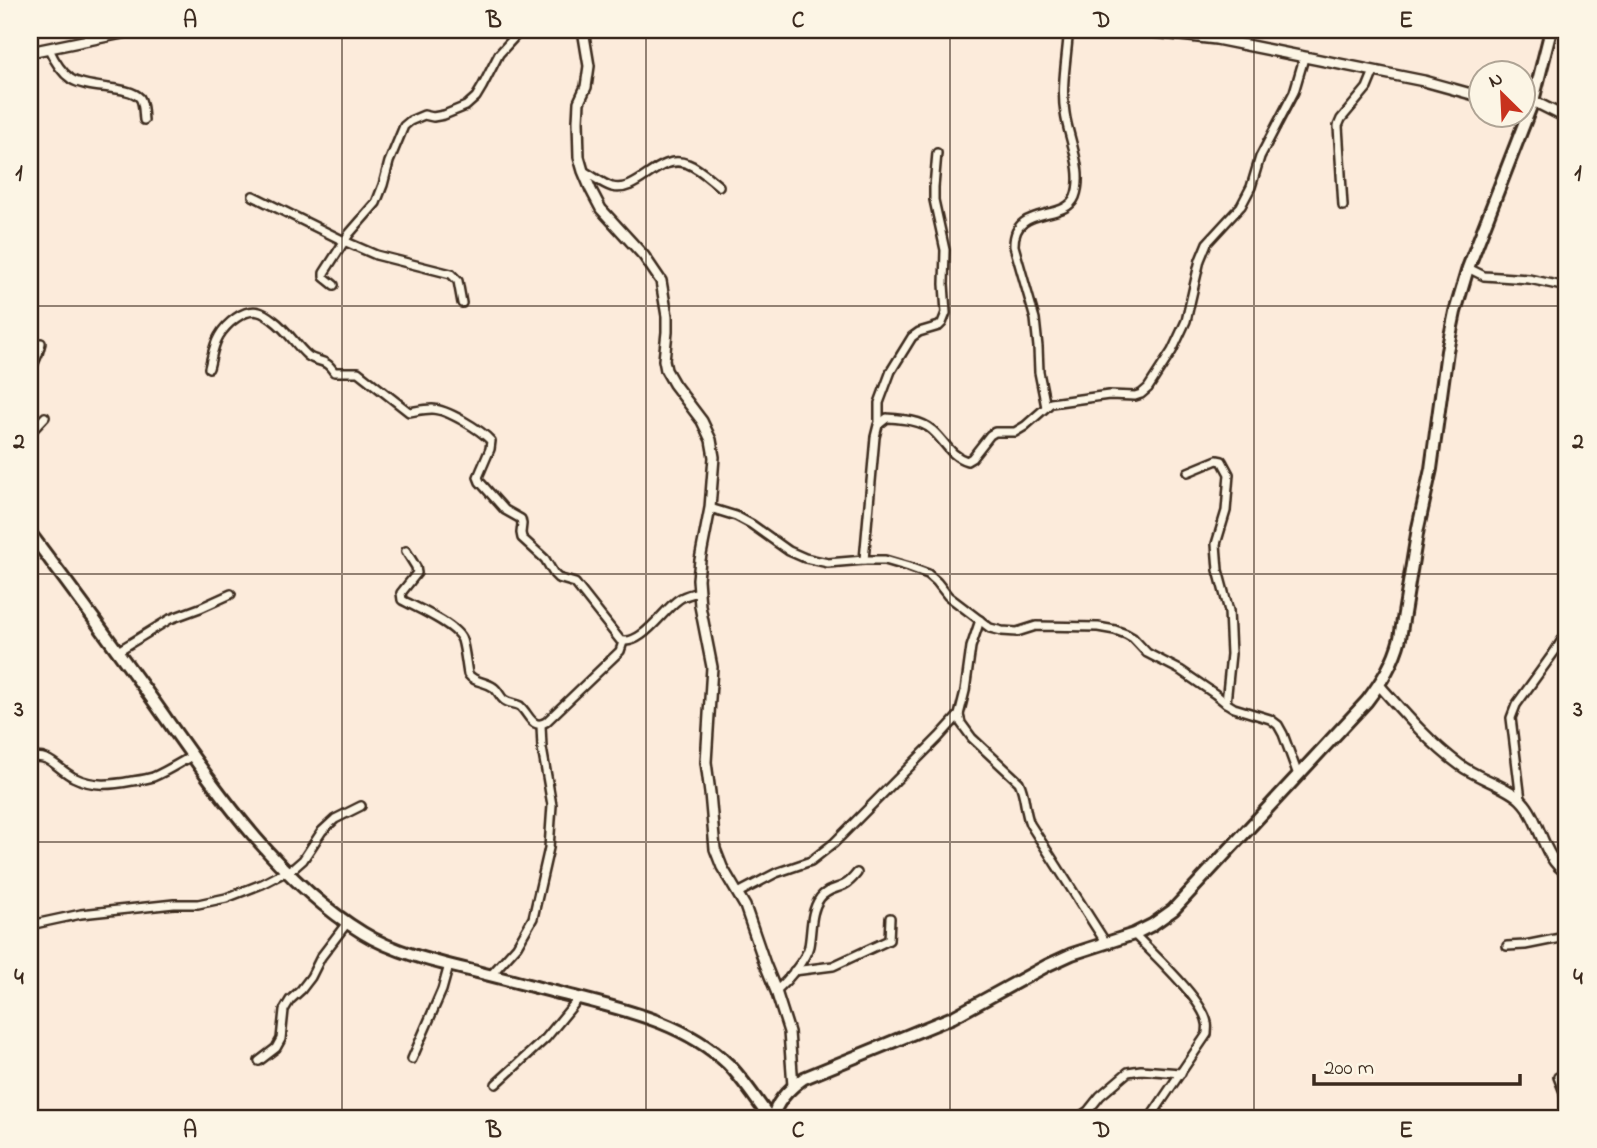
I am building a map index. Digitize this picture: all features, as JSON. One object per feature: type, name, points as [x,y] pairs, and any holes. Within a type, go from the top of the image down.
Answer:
[{"type":"main road","points":[[1538,76],[1551,30]]},
{"type":"main road","points":[[754,1097],[767,1100],[812,1074],[953,1017],[1072,954],[1134,934],[1152,925],[1173,909],[1367,701],[1385,676],[1396,654],[1400,638],[1418,528],[1431,470],[1455,312],[1468,268],[1520,130]]},
{"type":"main road","points":[[30,533],[192,756],[250,831],[287,871],[347,923],[388,946],[449,965],[635,1013],[666,1024],[705,1046],[727,1064],[771,1118],[790,1089]]},
{"type":"street","points":[[30,33],[31,51],[137,30]]},
{"type":"street","points":[[334,285],[324,277],[324,273],[344,241],[376,203],[404,126],[424,116],[433,117],[466,106],[476,97],[499,54],[521,30]]},
{"type":"street","points":[[583,30],[589,66],[586,87],[579,102],[579,157],[583,171],[601,209],[644,256],[661,281],[667,316],[664,360],[666,370],[702,421],[711,440],[714,457],[710,508],[698,579],[712,667],[706,762],[715,849],[722,867],[745,906],[789,1032],[790,1089]]},
{"type":"street","points":[[1046,407],[1039,372],[1035,318],[1014,246],[1014,237],[1017,228],[1024,222],[1063,208],[1071,203],[1075,196],[1077,173],[1064,104],[1070,30]]},
{"type":"street","points":[[1114,30],[1216,39],[1424,81],[1468,93]]},
{"type":"street","points":[[49,49],[55,62],[73,81],[133,93],[142,103],[144,120]]},
{"type":"street","points":[[879,424],[887,418],[917,423],[932,429],[952,452],[967,461],[990,435],[995,432],[1015,432],[1056,402],[1109,395],[1135,396],[1148,388],[1186,321],[1207,243],[1241,206],[1251,187],[1260,157],[1294,92],[1304,58]]},
{"type":"street","points":[[1343,206],[1338,127],[1341,119],[1367,88],[1374,71]]},
{"type":"street","points":[[1538,110],[1567,118]]},
{"type":"street","points":[[864,560],[879,403],[891,372],[912,337],[939,326],[946,313],[945,250],[934,200],[937,153]]},
{"type":"street","points":[[583,171],[612,187],[622,187],[667,163],[678,161],[690,164],[719,186]]},
{"type":"street","points":[[253,196],[376,255],[451,274],[458,281],[463,303]]},
{"type":"street","points":[[1468,268],[1484,276],[1529,279],[1567,287]]},
{"type":"street","points":[[209,368],[219,336],[228,325],[250,311],[260,312],[274,320],[312,360],[327,364],[334,372],[358,372],[409,412],[438,410],[450,414],[485,435],[491,442],[478,477],[480,482],[505,510],[521,519],[522,538],[545,559],[554,575],[575,583],[623,642],[630,642],[648,629],[677,600],[699,592]]},
{"type":"street","points":[[30,373],[41,342]]},
{"type":"street","points":[[30,433],[46,417]]},
{"type":"street","points":[[1188,472],[1217,460],[1222,461],[1229,474],[1226,511],[1216,544],[1218,570],[1229,611],[1231,653],[1226,703]]},
{"type":"street","points":[[710,508],[736,516],[789,551],[806,558],[828,563],[885,561],[909,566],[928,574],[948,596],[990,628],[1017,632],[1036,626],[1098,627],[1115,630],[1133,638],[1147,653],[1180,670],[1234,708],[1270,719],[1278,725],[1298,775]]},
{"type":"street","points":[[407,551],[417,573],[401,593],[402,600],[443,622],[460,636],[471,678],[494,687],[504,700],[521,707],[533,722],[541,725]]},
{"type":"street","points":[[118,652],[170,619],[231,594]]},
{"type":"street","points":[[980,620],[971,646],[959,715],[961,723],[972,738],[1019,782],[1030,824],[1106,943]]},
{"type":"street","points":[[1521,800],[1511,718],[1516,705],[1567,632]]},
{"type":"street","points":[[541,725],[620,651],[623,642]]},
{"type":"street","points":[[1379,685],[1421,731],[1461,766],[1521,800],[1553,858],[1567,873]]},
{"type":"street","points":[[738,893],[776,873],[811,861],[850,827],[959,715]]},
{"type":"street","points":[[490,976],[517,946],[533,918],[549,848],[552,805],[542,748],[541,725]]},
{"type":"street","points":[[30,758],[45,758],[79,779],[98,785],[110,785],[151,778],[192,756]]},
{"type":"street","points":[[30,925],[81,914],[226,898],[295,867],[303,860],[322,831],[335,819],[361,806]]},
{"type":"street","points":[[776,991],[806,954],[811,922],[821,897],[829,890],[843,886],[857,873]]},
{"type":"street","points":[[794,971],[833,966],[880,945],[889,940],[890,918]]},
{"type":"street","points":[[259,1061],[276,1048],[281,1039],[284,1010],[311,977],[321,957],[347,923]]},
{"type":"street","points":[[1134,934],[1195,999],[1208,1025],[1207,1034],[1150,1118]]},
{"type":"street","points":[[1507,946],[1560,938],[1567,940]]},
{"type":"street","points":[[412,1059],[442,989],[449,965]]},
{"type":"street","points":[[496,1084],[546,1038],[579,998]]},
{"type":"street","points":[[1078,1118],[1128,1072],[1141,1070],[1181,1073]]},
{"type":"street","points":[[1558,1077],[1565,1091],[1567,1111]]}]
